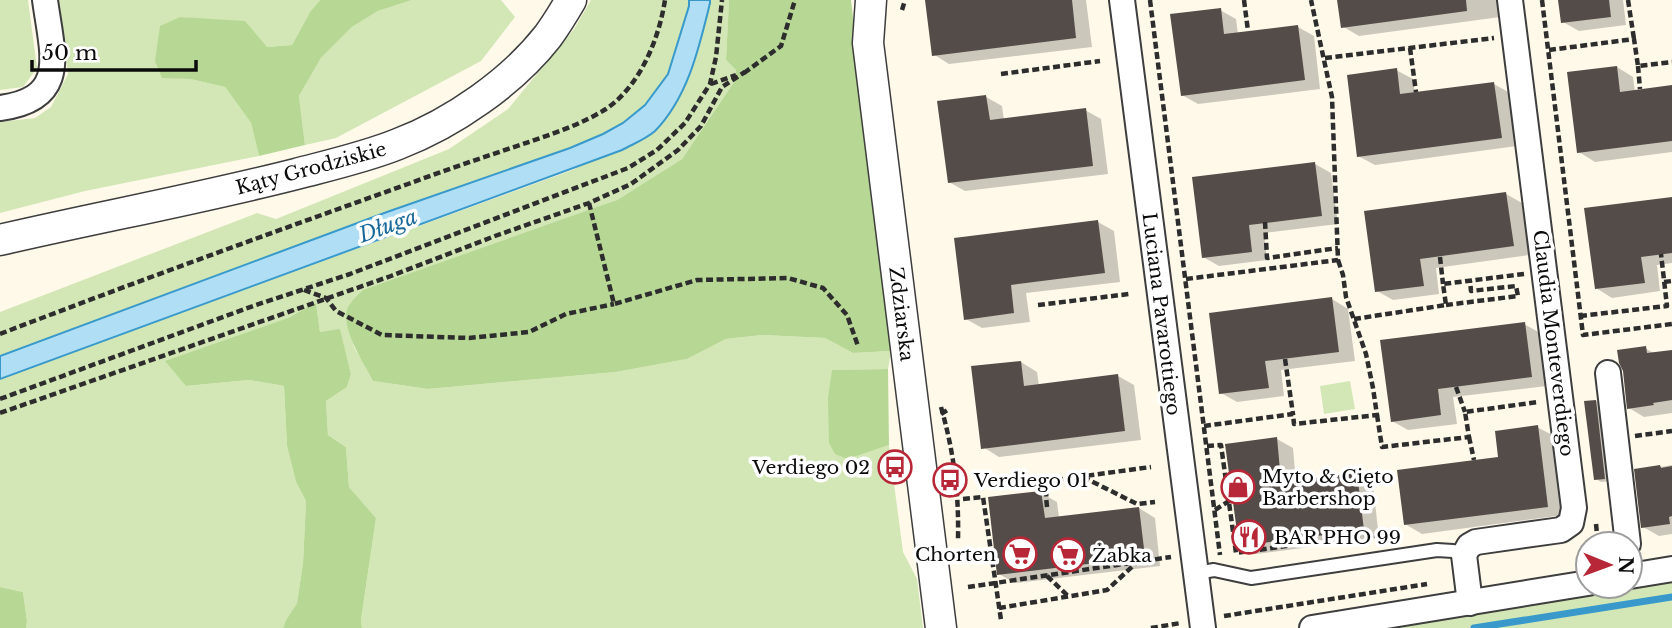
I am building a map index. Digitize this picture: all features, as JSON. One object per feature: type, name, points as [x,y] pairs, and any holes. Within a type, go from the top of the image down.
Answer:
[{"type":"street","points":[[0,108],[20,106],[40,95],[51,78],[52,53],[45,0]]},
{"type":"street","name":"Kąty Grodziskie","points":[[0,240],[238,189],[398,144],[433,128],[485,96],[509,76],[547,36],[571,0]]},
{"type":"street","name":"Zdziarska","points":[[870,0],[868,43],[941,628]]},
{"type":"street","name":"Luciana Pavarottiego","points":[[1122,0],[1187,564],[1203,624]]},
{"type":"street","name":"Claudia Monteverdiego","points":[[1464,555],[1469,546],[1476,542],[1561,530],[1571,523],[1574,508],[1510,0]]},
{"type":"street","points":[[1608,373],[1626,530]]},
{"type":"street","points":[[1464,555],[1470,603]]},
{"type":"street","points":[[1644,570],[1672,569]]},
{"type":"street","points":[[1312,628],[1574,585]]},
{"type":"lane","points":[[1187,564],[1251,578],[1446,549],[1464,555]]},
{"type":"path","points":[[0,334],[106,293],[563,130],[606,108],[631,85],[652,47],[661,23],[665,0]]},
{"type":"path","points":[[0,400],[253,306],[362,270],[628,168],[657,150],[685,123],[710,84],[716,57],[722,0]]},
{"type":"path","points":[[0,413],[391,276],[589,203],[631,184],[678,150],[701,126],[722,87],[781,46],[795,0]]},
{"type":"path","points":[[902,10],[905,0]]},
{"type":"path","points":[[1150,0],[1222,571]]},
{"type":"path","points":[[1244,0],[1248,31]]},
{"type":"path","points":[[1311,0],[1332,97],[1338,260],[1346,297],[1366,355],[1382,447],[1469,437]]},
{"type":"path","points":[[1542,0],[1583,335],[1672,324]]},
{"type":"path","points":[[1628,0],[1640,89]]},
{"type":"path","points":[[1325,58],[1504,37]]},
{"type":"path","points":[[1549,50],[1634,39]]},
{"type":"path","points":[[1410,48],[1416,92]]},
{"type":"path","points":[[1002,74],[1100,61]]},
{"type":"path","points":[[1638,66],[1672,62]]},
{"type":"path","points":[[710,84],[745,72]]},
{"type":"path","points":[[589,203],[614,304]]},
{"type":"path","points":[[1265,222],[1268,269]]},
{"type":"path","points":[[1267,258],[1338,248]]},
{"type":"path","points":[[1580,316],[1667,306],[1661,254]]},
{"type":"path","points":[[1440,257],[1446,305]]},
{"type":"path","points":[[1186,279],[1338,260]]},
{"type":"path","points":[[1443,284],[1534,273]]},
{"type":"path","points":[[303,290],[326,298],[336,311],[382,335],[469,338],[529,332],[566,314],[614,304],[697,280],[788,278],[823,288],[847,315],[858,346]]},
{"type":"path","points":[[1354,319],[1518,296],[1516,286],[1471,291],[1470,281]]},
{"type":"path","points":[[1664,282],[1672,281]]},
{"type":"path","points":[[1038,305],[1129,294]]},
{"type":"path","points":[[1285,359],[1294,424],[1377,415]]},
{"type":"path","points":[[1456,387],[1465,412],[1474,460]]},
{"type":"path","points":[[1465,412],[1549,400]]},
{"type":"path","points":[[1204,426],[1293,414]]},
{"type":"path","points":[[1650,434],[1672,431]]},
{"type":"path","points":[[1207,446],[1221,445],[1231,499],[1236,553],[1371,534],[1394,543],[1395,556]]},
{"type":"path","points":[[1047,507],[1045,493],[1055,480],[1151,467]]},
{"type":"path","points":[[1083,476],[1137,504],[1155,502]]},
{"type":"path","points":[[963,499],[983,497],[1001,620]]},
{"type":"path","points":[[1215,510],[1231,499]]},
{"type":"path","points":[[999,608],[1107,590],[1138,561]]},
{"type":"path","points":[[968,587],[1138,561],[1187,564]]},
{"type":"path","points":[[1046,575],[1068,597]]},
{"type":"path","points":[[1151,628],[1203,624],[1429,583]]},
{"type":"green space","points":[[0,0],[28,0],[37,68],[23,87],[0,90]]},
{"type":"green space","points":[[59,0],[320,0],[310,12],[292,45],[267,47],[212,20],[180,17],[162,77],[190,79],[225,87],[251,123],[259,156],[85,191],[0,213],[0,122],[35,118],[51,107],[68,74]]},
{"type":"green space","points":[[320,0],[412,0],[378,11],[352,27],[321,58],[299,96],[305,145],[259,156],[251,123],[225,87],[190,79],[162,78],[155,61],[160,26],[180,17],[245,21],[267,47],[292,45],[310,12]]},
{"type":"green space","points":[[412,0],[501,0],[515,17],[481,61],[336,138],[305,145],[299,96],[321,58],[352,27],[378,11]]},
{"type":"green space","points":[[591,0],[689,0],[668,74],[645,105],[623,123],[570,148],[387,212],[0,356],[0,312],[257,213],[276,219],[449,149],[508,109],[574,29]]},
{"type":"green space","points":[[710,0],[729,0],[726,60],[736,70],[734,82],[682,159],[617,200],[346,320],[354,347],[373,381],[428,389],[616,372],[687,359],[726,339],[762,335],[825,338],[853,353],[891,351],[888,369],[832,370],[847,458],[889,445],[903,552],[917,579],[923,628],[362,628],[376,518],[349,487],[346,447],[328,435],[326,401],[347,387],[351,374],[340,330],[320,332],[316,304],[288,318],[186,386],[249,380],[284,386],[287,446],[296,482],[306,501],[303,563],[297,603],[283,628],[26,628],[23,592],[0,587],[0,379],[575,169],[673,107],[698,51]]},
{"type":"green space","points":[[729,0],[851,0],[891,351],[853,353],[825,338],[762,335],[726,339],[687,359],[616,372],[428,389],[373,381],[354,345],[346,315],[348,307],[363,290],[617,200],[682,159],[734,82],[736,70],[726,60]]},
{"type":"green space","points":[[316,303],[320,332],[340,329],[351,374],[347,387],[326,401],[328,435],[346,447],[349,487],[376,518],[362,628],[283,628],[297,603],[303,563],[306,501],[296,482],[287,446],[284,386],[249,380],[186,386],[165,361],[288,318]]},
{"type":"green space","points":[[888,369],[889,445],[847,459],[835,454],[829,443],[828,398],[832,370]]},
{"type":"green space","points":[[1350,381],[1355,409],[1324,414],[1320,386]]},
{"type":"green space","points":[[1672,578],[1672,628],[1372,628],[1574,594],[1574,600],[1644,600],[1644,583]]},
{"type":"green space","points":[[0,587],[23,592],[26,628],[0,628]]},
{"type":"water","name":"Długa","points":[[689,0],[710,0],[691,71],[666,118],[644,139],[622,150],[0,379],[0,356],[387,212],[570,148],[623,123],[645,105],[668,74]]},
{"type":"building","points":[[925,0],[1072,0],[1076,38],[932,56]]},
{"type":"building","points":[[1337,0],[1466,0],[1467,11],[1341,28]]},
{"type":"building","points":[[1558,0],[1609,0],[1611,17],[1561,23]]},
{"type":"building","points":[[1221,8],[1224,34],[1298,25],[1305,80],[1181,96],[1170,14]]},
{"type":"building","points":[[1617,66],[1620,92],[1672,85],[1672,141],[1577,153],[1567,72]]},
{"type":"building","points":[[1397,68],[1400,94],[1494,82],[1502,138],[1357,157],[1347,75]]},
{"type":"building","points":[[986,95],[990,120],[1086,108],[1093,166],[948,183],[937,101]]},
{"type":"building","points":[[1315,162],[1322,216],[1249,225],[1252,252],[1202,258],[1192,177]]},
{"type":"building","points":[[1506,192],[1514,246],[1420,259],[1424,286],[1375,292],[1364,211]]},
{"type":"building","points":[[1672,197],[1672,253],[1641,257],[1645,283],[1595,289],[1584,208]]},
{"type":"building","points":[[1098,220],[1105,273],[1011,285],[1014,313],[964,320],[954,238]]},
{"type":"building","points":[[1332,297],[1339,352],[1265,361],[1269,388],[1219,394],[1209,313]]},
{"type":"building","points":[[1525,322],[1532,377],[1438,389],[1441,415],[1391,422],[1380,340]]},
{"type":"building","points":[[1646,346],[1647,353],[1672,350],[1672,400],[1627,409],[1623,371],[1617,350]]},
{"type":"building","points":[[1021,361],[1024,386],[1118,374],[1125,431],[981,449],[971,366]]},
{"type":"building","points":[[1596,400],[1605,479],[1594,480],[1584,401]]},
{"type":"building","points":[[1538,425],[1548,507],[1404,525],[1397,470],[1498,457],[1495,431]]},
{"type":"building","points":[[1277,437],[1281,482],[1357,473],[1364,530],[1239,546],[1225,444]]},
{"type":"building","points":[[1660,465],[1661,468],[1672,466],[1670,524],[1641,528],[1634,469]]},
{"type":"building","points":[[1041,491],[1045,518],[1139,507],[1145,557],[997,575],[988,497]]},
{"type":"waterway","points":[[1474,628],[1672,597]]},
{"type":"place","name":"Verdiego 02","points":[[895,467]]},
{"type":"place","name":"Verdiego 01","points":[[950,480]]},
{"type":"place","name":"Myto & Cięto Barbershop","points":[[1238,487]]},
{"type":"place","name":"BAR PHO 99","points":[[1249,537]]},
{"type":"place","name":"Chorten","points":[[1020,554]]},
{"type":"place","name":"Żabka","points":[[1068,555]]}]
